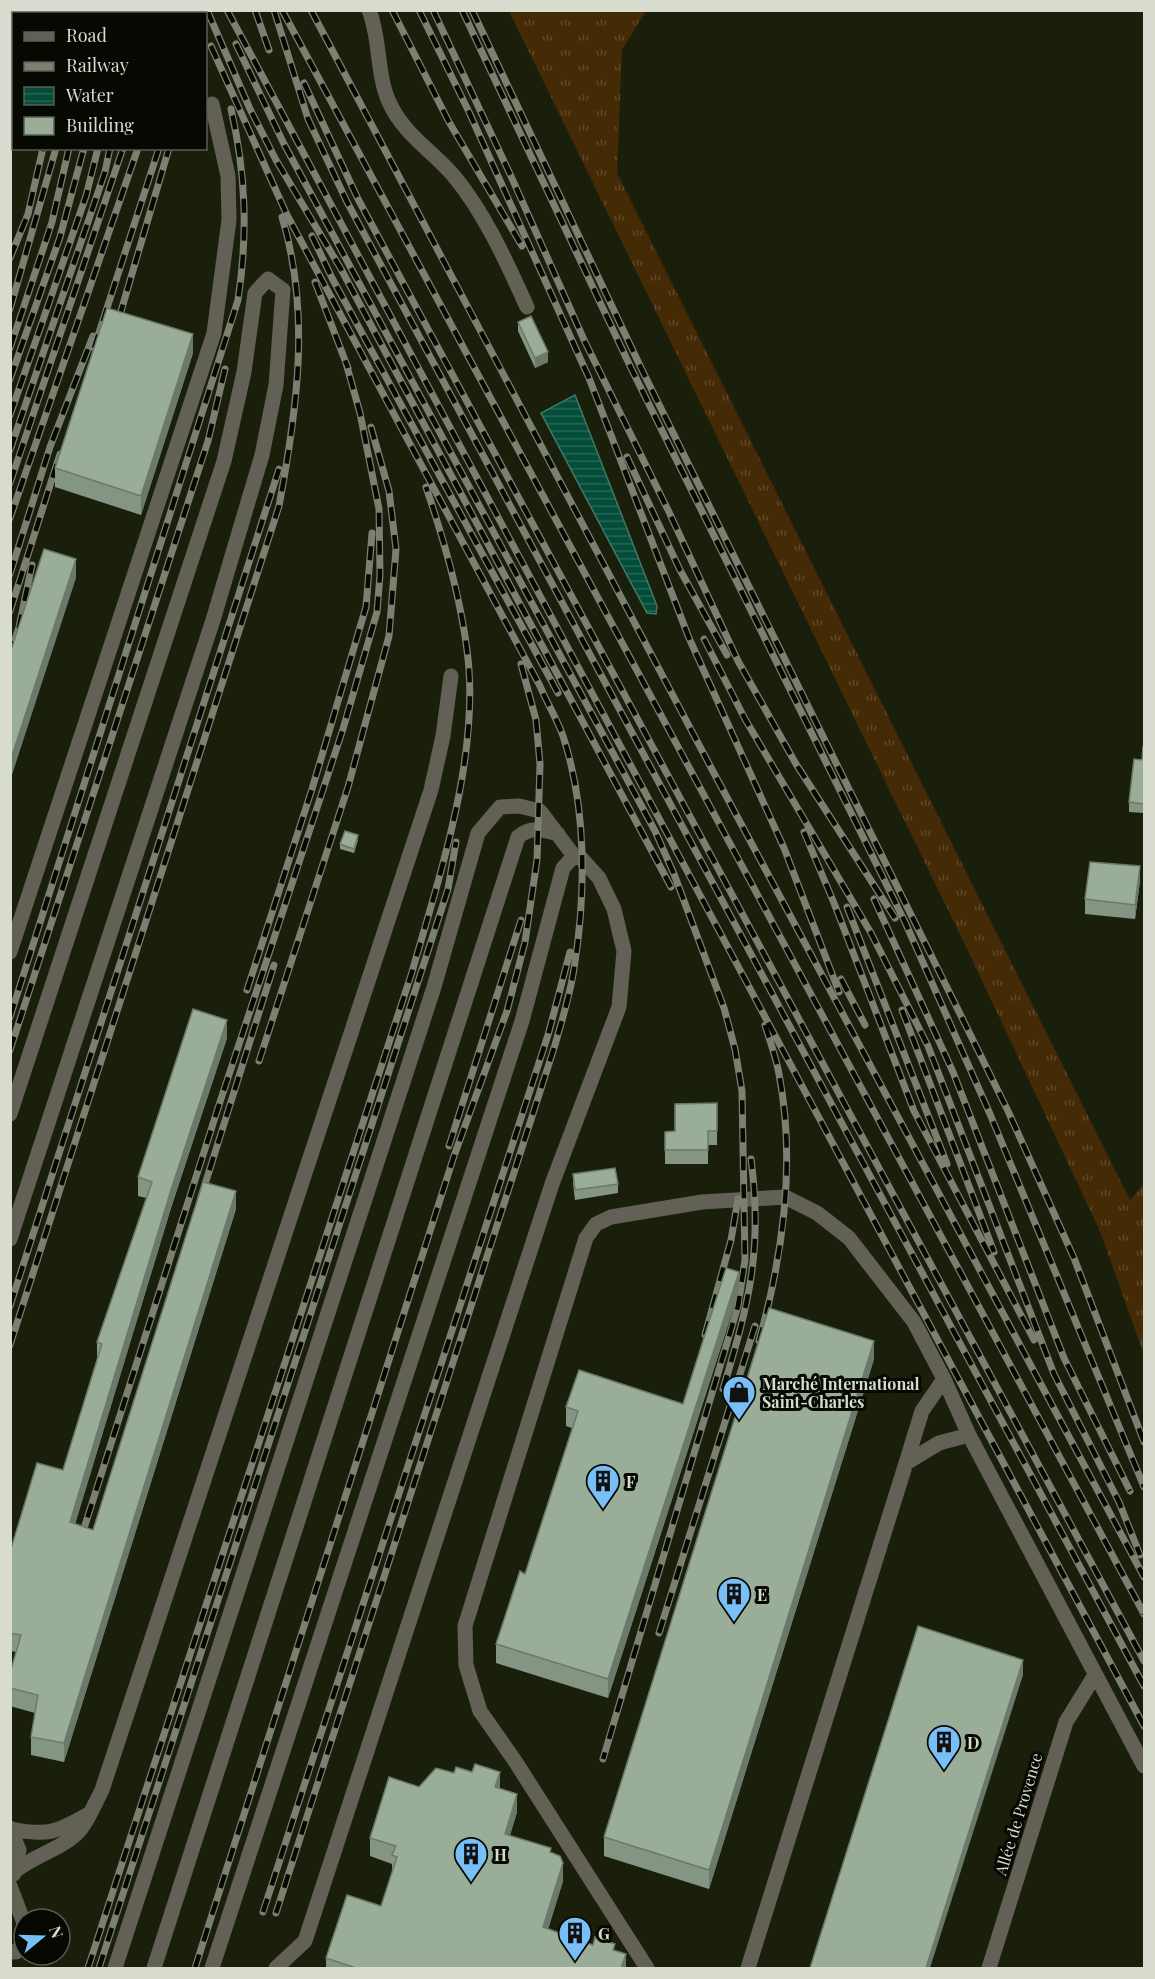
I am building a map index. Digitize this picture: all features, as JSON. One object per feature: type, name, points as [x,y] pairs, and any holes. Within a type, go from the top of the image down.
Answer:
[{"type":"street","points":[[369,10],[376,27],[383,80],[389,102],[408,132],[453,175],[473,204],[527,307]]},
{"type":"street","points":[[10,952],[214,333],[229,220],[228,176],[212,104]]},
{"type":"street","points":[[10,141],[12,124]]},
{"type":"street","points":[[10,1114],[224,461],[244,372],[255,293],[267,279],[283,290],[276,385],[262,455],[213,620],[10,1239]]},
{"type":"street","points":[[12,1879],[28,1860],[63,1843],[80,1830],[102,1790],[431,790],[443,736],[451,676]]},
{"type":"street","points":[[115,1968],[430,998],[478,833],[500,807],[519,806],[540,811],[574,856],[581,858],[598,878],[614,909],[624,951],[619,1007],[552,1184],[305,1941],[276,1968]]},
{"type":"street","points":[[154,1968],[518,837],[526,831],[539,829],[558,834]]},
{"type":"street","points":[[212,1968],[522,1021],[563,868],[574,856]]},
{"type":"street","points":[[647,1968],[515,1761],[480,1711],[466,1665],[465,1626],[586,1238],[596,1224],[611,1217],[702,1202],[785,1197],[818,1213],[849,1238],[914,1322],[944,1379],[969,1435],[1144,1766]]},
{"type":"street","points":[[748,1968],[922,1411],[944,1379]]},
{"type":"street","points":[[906,1463],[939,1443],[969,1435]]},
{"type":"street","name":"Allée de Provence","points":[[989,1968],[1066,1722],[1095,1675]]},
{"type":"street","points":[[11,1828],[39,1834],[57,1830],[87,1815]]},
{"type":"street","points":[[11,1828],[19,1850],[12,1879],[20,1907]]},
{"type":"green space","points":[[509,11],[646,11],[622,50],[617,173],[1130,1200],[1144,1184],[1144,1355],[1100,1231],[970,955]]},
{"type":"water","points":[[575,395],[657,606],[656,614],[647,613],[541,413]]},
{"type":"building","points":[[107,308],[193,334],[141,496],[55,468]]},
{"type":"building","points":[[531,316],[548,352],[535,358],[518,322]]},
{"type":"building","points":[[44,549],[76,559],[10,762],[10,653]]},
{"type":"building","points":[[1143,747],[1144,804],[1129,802],[1134,759],[1142,760]]},
{"type":"building","points":[[345,831],[358,835],[354,849],[340,844]]},
{"type":"building","points":[[1090,862],[1140,866],[1135,905],[1085,899]]},
{"type":"building","points":[[193,1009],[227,1020],[171,1190],[70,1522],[93,1530],[203,1182],[236,1191],[64,1743],[31,1737],[38,1695],[10,1688],[10,1673],[21,1635],[10,1633],[10,1552],[37,1463],[63,1470],[102,1344],[97,1342],[152,1182],[138,1177]]},
{"type":"building","points":[[717,1103],[717,1131],[708,1131],[708,1150],[665,1150],[665,1132],[675,1131],[675,1104]]},
{"type":"building","points":[[615,1168],[618,1184],[575,1190],[573,1174]]},
{"type":"building","name":"F","points":[[726,1268],[739,1272],[608,1679],[496,1644],[520,1571],[525,1574],[578,1411],[566,1407],[579,1370],[683,1404]]},
{"type":"building","name":"E","points":[[769,1308],[874,1341],[709,1870],[604,1837]]},
{"type":"building","name":"D","points":[[918,1626],[1023,1660],[926,1968],[810,1968]]},
{"type":"building","name":"H","points":[[475,1764],[500,1772],[495,1787],[517,1794],[505,1834],[551,1848],[550,1852],[560,1856],[563,1863],[543,1927],[593,1945],[595,1937],[615,1944],[613,1950],[626,1954],[621,1968],[356,1968],[326,1958],[347,1895],[381,1906],[397,1857],[392,1855],[396,1846],[370,1838],[389,1777],[419,1787],[436,1768],[454,1773],[456,1767],[472,1772]]},
{"type":"railway","points":[[207,10],[250,109],[276,160],[341,269],[671,887]]},
{"type":"railway","points":[[227,10],[1144,1726]]},
{"type":"railway","points":[[255,10],[269,50]]},
{"type":"railway","points":[[274,10],[308,119],[347,202],[1144,1686]]},
{"type":"railway","points":[[282,10],[1144,1614]]},
{"type":"railway","points":[[311,10],[716,777],[1144,1577]]},
{"type":"railway","points":[[392,10],[449,122],[522,246]]},
{"type":"railway","points":[[419,10],[469,112],[589,378],[689,638],[784,848],[839,992]]},
{"type":"railway","points":[[433,10],[585,342],[669,512],[738,661],[796,764],[895,918]]},
{"type":"railway","points":[[462,10],[631,368],[905,922],[990,1114],[1144,1487]]},
{"type":"railway","points":[[472,10],[643,372],[1008,1111],[1074,1258],[1144,1442]]},
{"type":"railway","points":[[236,44],[284,144],[655,831],[674,874],[724,1008],[735,1049],[742,1091],[745,1260],[738,1306],[603,1759]]},
{"type":"railway","points":[[211,46],[287,215],[558,723],[571,764],[577,793],[582,852],[581,911],[574,969],[555,1045],[276,1913]]},
{"type":"railway","points":[[304,83],[358,199],[1144,1661]]},
{"type":"railway","points":[[10,1017],[238,300],[243,251],[244,204],[240,157],[231,109]]},
{"type":"railway","points":[[10,258],[28,214],[43,150]]},
{"type":"railway","points":[[10,309],[55,150]]},
{"type":"railway","points":[[10,348],[52,222],[69,150]]},
{"type":"railway","points":[[10,379],[60,237],[83,150]]},
{"type":"railway","points":[[10,415],[86,196],[98,150]]},
{"type":"railway","points":[[10,450],[105,172],[110,150]]},
{"type":"railway","points":[[10,483],[122,150]]},
{"type":"railway","points":[[10,518],[137,150]]},
{"type":"railway","points":[[94,348],[158,150]]},
{"type":"railway","points":[[119,318],[168,150]]},
{"type":"railway","points":[[10,1345],[279,506],[296,398],[299,325],[291,253],[282,217]]},
{"type":"railway","points":[[312,236],[332,278],[558,693]]},
{"type":"railway","points":[[315,282],[348,368]]},
{"type":"railway","points":[[10,574],[50,447],[93,336]]},
{"type":"railway","points":[[79,1544],[218,1108],[343,729],[377,612],[380,575],[379,509],[360,413],[346,363]]},
{"type":"railway","points":[[10,1050],[208,441],[225,369]]},
{"type":"railway","points":[[259,1061],[348,787],[389,636],[396,549],[389,491],[371,427]]},
{"type":"railway","points":[[10,611],[60,454]]},
{"type":"railway","points":[[627,457],[680,570],[727,655]]},
{"type":"railway","points":[[10,1306],[279,469]]},
{"type":"railway","points":[[88,1968],[412,972],[455,813],[468,730],[470,689],[467,650],[451,568],[426,487]]},
{"type":"railway","points":[[247,990],[312,789],[366,607],[372,533]]},
{"type":"railway","points":[[10,655],[19,627],[32,565]]},
{"type":"railway","points":[[704,639],[745,719],[871,933],[928,1046],[1054,1374],[1119,1502],[1140,1555]]},
{"type":"railway","points":[[195,1968],[454,1156],[507,1011],[525,942],[537,860],[540,764],[536,720],[521,664]]},
{"type":"railway","points":[[804,832],[834,903],[914,1111],[1034,1340]]},
{"type":"railway","points":[[99,1968],[448,889],[456,842]]},
{"type":"railway","points":[[874,899],[953,1072],[1064,1358],[1130,1491]]},
{"type":"railway","points":[[847,907],[947,1164]]},
{"type":"railway","points":[[449,1146],[521,920]]},
{"type":"railway","points":[[263,1912],[548,1035],[570,952]]},
{"type":"railway","points":[[201,1197],[274,965]]},
{"type":"railway","points":[[841,979],[865,1025]]},
{"type":"railway","points":[[902,1010],[994,1252]]},
{"type":"railway","points":[[759,1341],[775,1275],[786,1174],[784,1107],[778,1068],[765,1025]]},
{"type":"railway","points":[[723,1389],[740,1330],[751,1276],[755,1221],[751,1159]]},
{"type":"railway","points":[[705,1335],[731,1240],[738,1199]]},
{"type":"railway","points":[[659,1633],[755,1326]]},
{"type":"place","name":"Marché International Saint-Charles","points":[[739,1421]]},
{"type":"place","name":"F","points":[[603,1510]]},
{"type":"place","name":"E","points":[[734,1623]]},
{"type":"place","name":"D","points":[[944,1771]]},
{"type":"place","name":"H","points":[[471,1883]]},
{"type":"place","name":"G","points":[[575,1962]]}]
